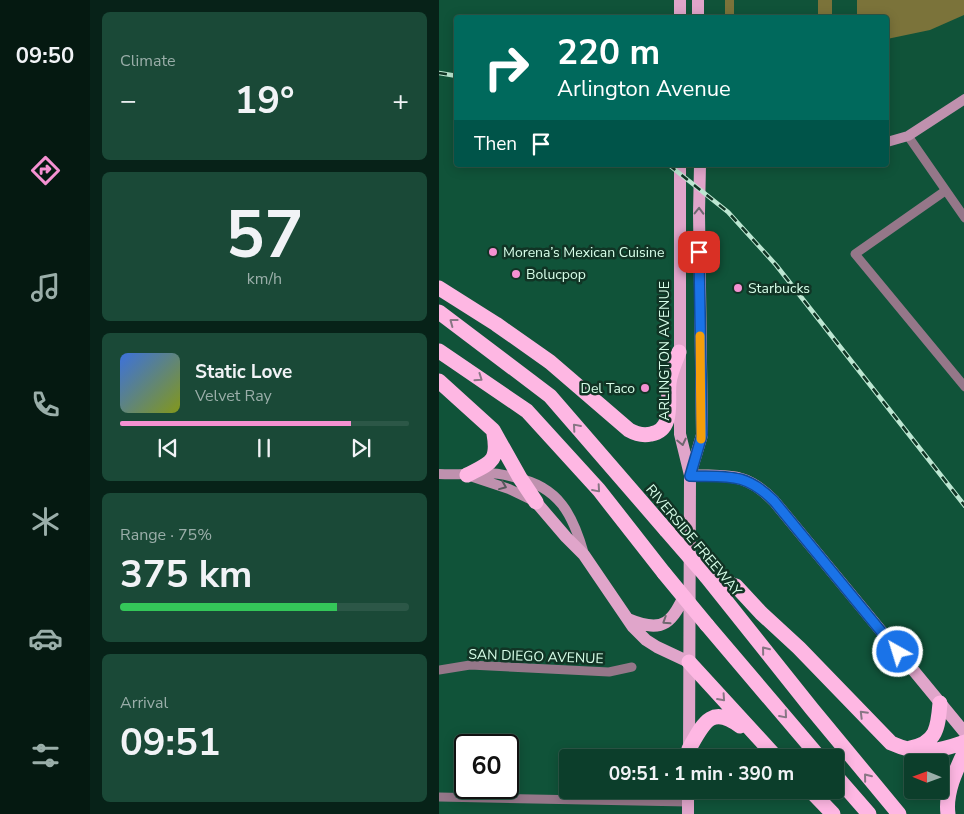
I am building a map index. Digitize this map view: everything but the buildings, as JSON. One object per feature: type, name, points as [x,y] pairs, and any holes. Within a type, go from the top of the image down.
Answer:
[{"type":"highway","points":[[439,288],[496,324],[549,362],[637,435],[655,434],[666,425],[669,382],[679,352]]},
{"type":"highway","name":"RIVERSIDE FREEWAY","points":[[439,312],[550,396],[706,576],[899,814]]},
{"type":"highway","points":[[439,351],[527,411],[599,490],[664,573],[812,749]]},
{"type":"highway","points":[[439,381],[493,430],[519,478],[536,502]]},
{"type":"highway","points":[[467,475],[493,459],[497,448],[493,430]]},
{"type":"highway","points":[[706,576],[736,586],[891,743],[905,749],[924,752],[940,750],[964,742]]},
{"type":"highway","points":[[689,662],[768,749]]},
{"type":"highway","points":[[905,749],[925,745],[933,736],[939,720],[940,703]]},
{"type":"highway","points":[[691,749],[705,722],[713,717],[721,716],[728,717],[762,743]]},
{"type":"highway","points":[[948,814],[949,793],[964,752]]},
{"type":"highway","points":[[844,785],[869,814]]},
{"type":"highway","points":[[818,799],[833,814]]},
{"type":"main road","points":[[680,0],[680,15]]},
{"type":"main road","points":[[698,0],[698,15]]},
{"type":"main road","points":[[889,141],[908,136],[964,99]]},
{"type":"main road","name":"ARLINGTON AVENUE","points":[[680,167],[680,434],[690,476],[689,749]]},
{"type":"main road","name":"ARLINGTON AVENUE","points":[[690,476],[702,435],[700,167]]},
{"type":"main road","points":[[439,474],[467,475],[486,473],[529,480],[545,488],[558,498],[568,511],[579,535],[584,555]]},
{"type":"main road","points":[[467,475],[502,486],[536,502],[584,555],[633,627],[657,647],[689,662]]},
{"type":"main road","points":[[690,476],[737,477],[762,488],[964,733]]},
{"type":"main road","points":[[627,618],[643,625],[655,626],[667,622],[677,612],[689,587]]},
{"type":"street","points":[[908,136],[964,218]]},
{"type":"street","points":[[945,191],[855,254],[964,386]]},
{"type":"street","name":"SAN DIEGO AVENUE","points":[[439,670],[470,665],[609,672],[632,667]]},
{"type":"street","points":[[439,797],[688,802]]},
{"type":"shaded area","points":[[725,0],[734,0],[734,15],[725,15]]},
{"type":"shaded area","points":[[818,0],[832,0],[832,15],[818,15]]},
{"type":"shaded area","points":[[857,0],[964,0],[964,15],[930,30],[889,39],[889,15],[857,15]]},
{"type":"railway","points":[[439,73],[454,76]]},
{"type":"railway","points":[[672,167],[728,212],[776,265],[965,506]]},
{"type":"slow traffic","points":[[700,336],[701,439]]},
{"type":"place","name":"Morena’s Mexican Cuisine","points":[[493,252]]},
{"type":"place","name":"Bolucpop","points":[[516,274]]},
{"type":"place","name":"Starbucks","points":[[738,288]]},
{"type":"place","name":"Del Taco","points":[[645,388]]},
{"type":"route","points":[[699,252],[702,435],[690,476],[737,477],[762,488],[898,652]]}]
